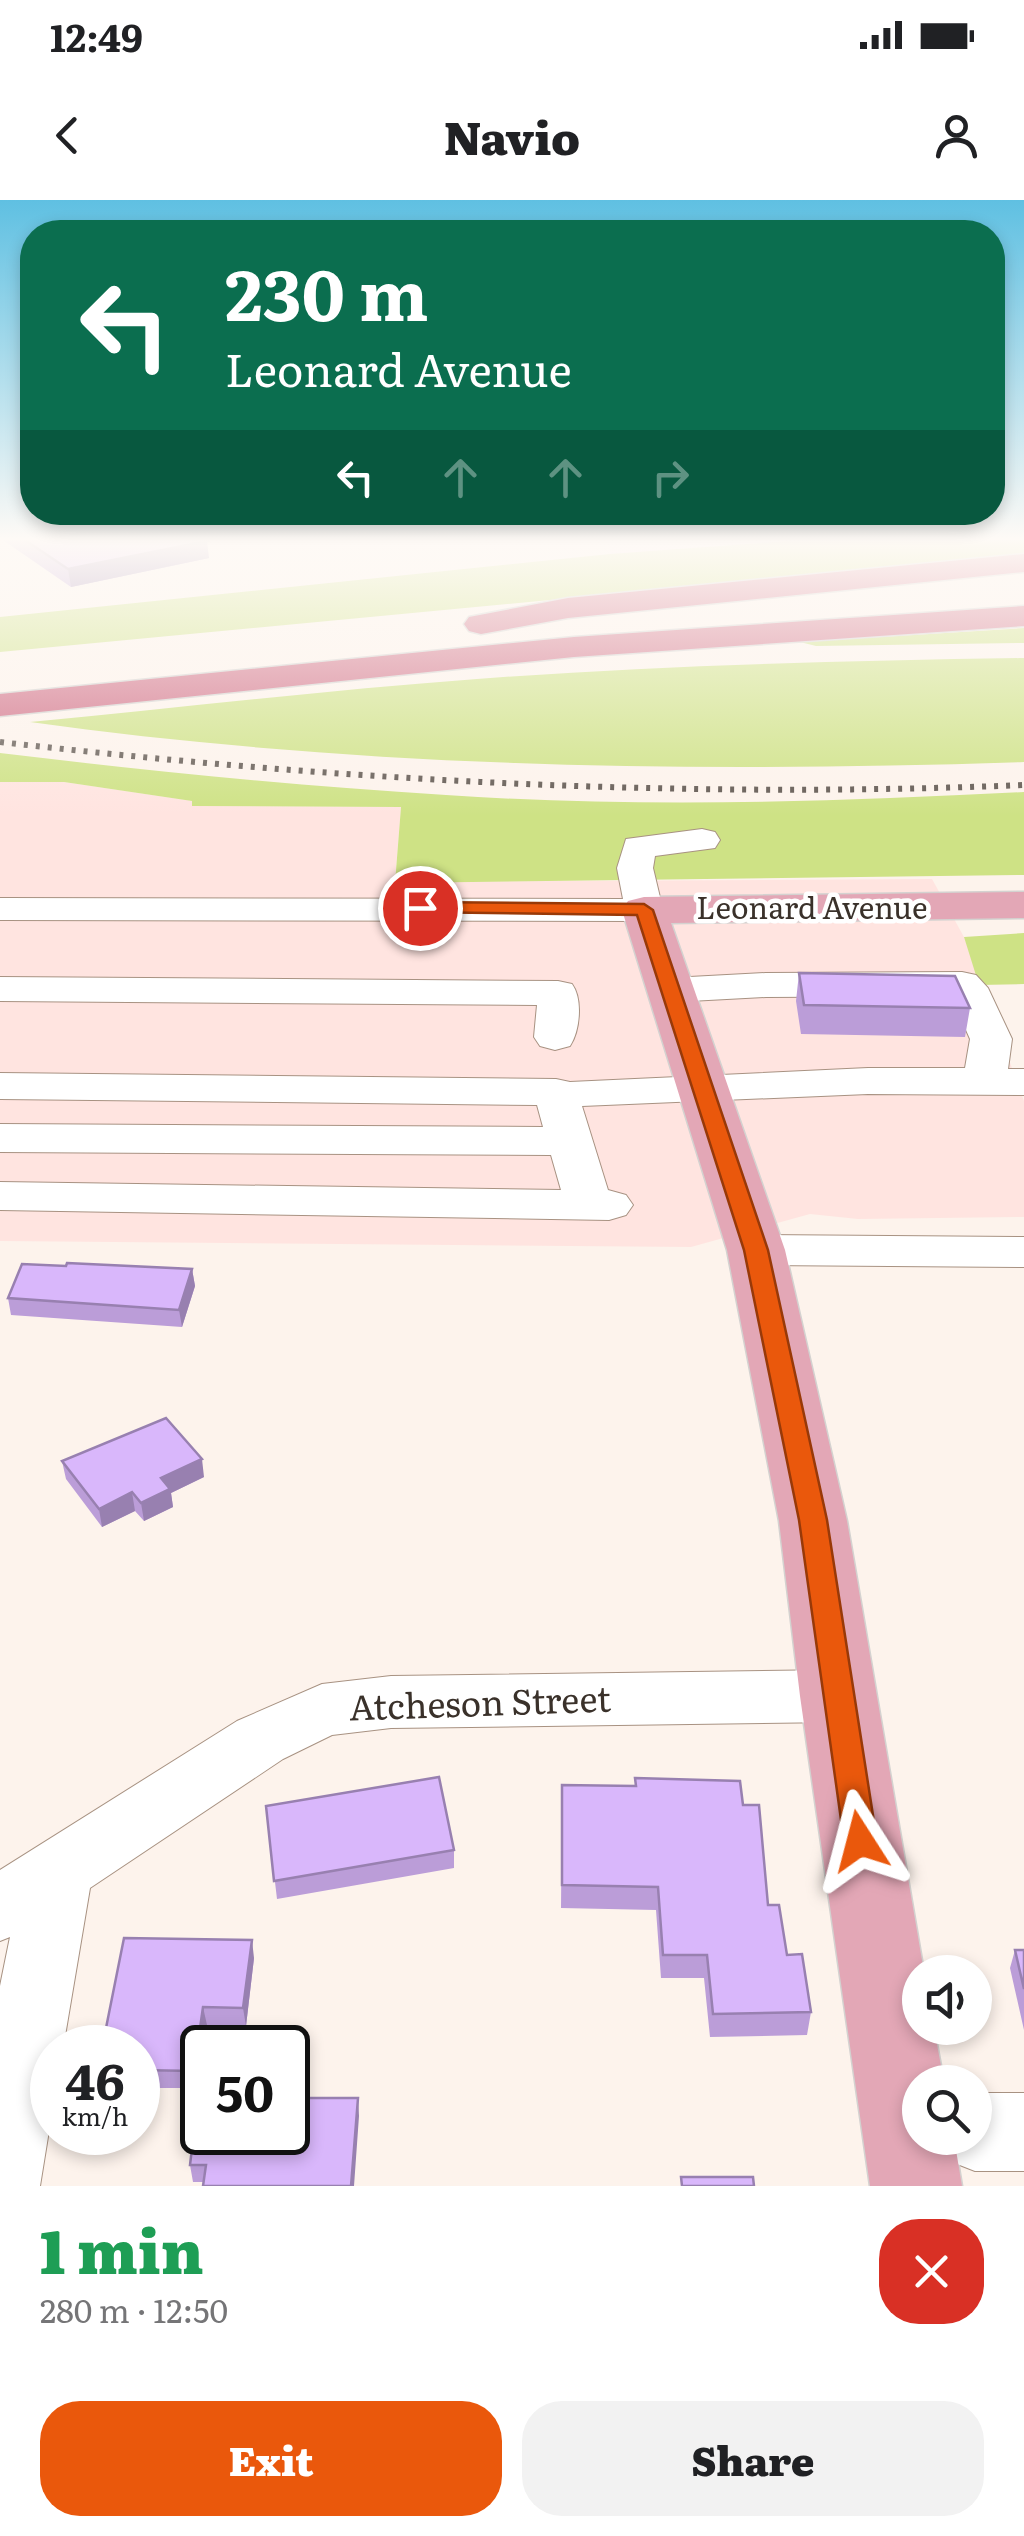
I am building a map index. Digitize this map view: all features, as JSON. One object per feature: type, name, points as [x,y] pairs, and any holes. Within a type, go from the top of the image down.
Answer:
[{"type":"highway","points":[[338,638],[416,631]]},
{"type":"highway","points":[[0,704],[574,647],[811,631]]},
{"type":"highway","points":[[95,695],[650,658],[1024,648]]},
{"type":"main road","name":"Leonard Avenue","points":[[644,910],[1024,905]]},
{"type":"main road","points":[[644,910],[756,1250],[813,1520],[837,1696],[913,2065]]},
{"type":"street","points":[[644,910],[635,868],[639,846],[702,840]]},
{"type":"street","name":"Leonard Avenue","points":[[0,909],[644,910]]},
{"type":"street","points":[[581,1093],[1004,1082],[991,1039],[968,988],[962,984],[671,990]]},
{"type":"street","points":[[0,990],[558,993],[555,1037]]},
{"type":"street","points":[[0,1086],[556,1092],[570,1141],[599,1205],[0,1196]]},
{"type":"street","points":[[0,1138],[570,1141]]},
{"type":"street","points":[[756,1250],[1024,1252]]},
{"type":"street","name":"Atcheson Street","points":[[29,1890],[260,1740],[322,1710],[392,1702],[837,1696]]},
{"type":"street","points":[[0,2186],[29,1890]]},
{"type":"street","points":[[992,2136],[1024,2132]]},
{"type":"shaded area","points":[[0,782],[64,782],[193,801],[193,806],[401,807],[395,882],[932,879],[964,937],[1024,1101],[1024,1217],[858,1219],[810,1214],[691,1247],[0,1241]]},
{"type":"green space","points":[[0,631],[225,631],[0,652]]},
{"type":"green space","points":[[1024,631],[1024,643],[816,646],[800,642]]},
{"type":"green space","points":[[1024,658],[1024,762],[775,767],[526,763],[278,749],[30,722],[545,674],[750,664]]},
{"type":"green space","points":[[0,753],[278,783],[518,799],[735,802],[1024,792],[1024,875],[395,883],[401,807],[192,806],[192,801],[64,782],[0,782]]},
{"type":"green space","points":[[1024,933],[1024,984],[979,985],[964,937]]},
{"type":"building","points":[[799,973],[955,976],[970,1008],[804,1005]]},
{"type":"building","points":[[22,1264],[192,1269],[179,1310],[8,1298]]},
{"type":"building","points":[[166,1418],[202,1459],[161,1478],[170,1489],[141,1503],[132,1492],[99,1509],[62,1461]]},
{"type":"building","points":[[439,1777],[454,1850],[274,1881],[266,1806]]},
{"type":"building","points":[[635,1778],[740,1781],[743,1805],[759,1805],[768,1905],[779,1905],[787,1955],[802,1954],[811,2012],[713,2014],[707,1955],[663,1955],[658,1887],[562,1885],[562,1785],[636,1786]]},
{"type":"building","points":[[124,1938],[252,1940],[243,2008],[203,2007],[200,2025],[180,2025],[180,2071],[160,2070],[160,2025],[107,2025]]},
{"type":"building","points":[[1015,1950],[1024,1950],[1024,1989]]},
{"type":"building","points":[[310,2098],[358,2098],[351,2186],[203,2186],[206,2165],[190,2165],[191,2155],[310,2155]]},
{"type":"building","points":[[681,2177],[753,2177],[754,2186],[682,2186]]},
{"type":"railway","points":[[0,742],[256,767],[511,783],[767,790],[1024,785]]},
{"type":"route","points":[[420,908],[644,910],[756,1250],[813,1520],[860,1841]]}]
